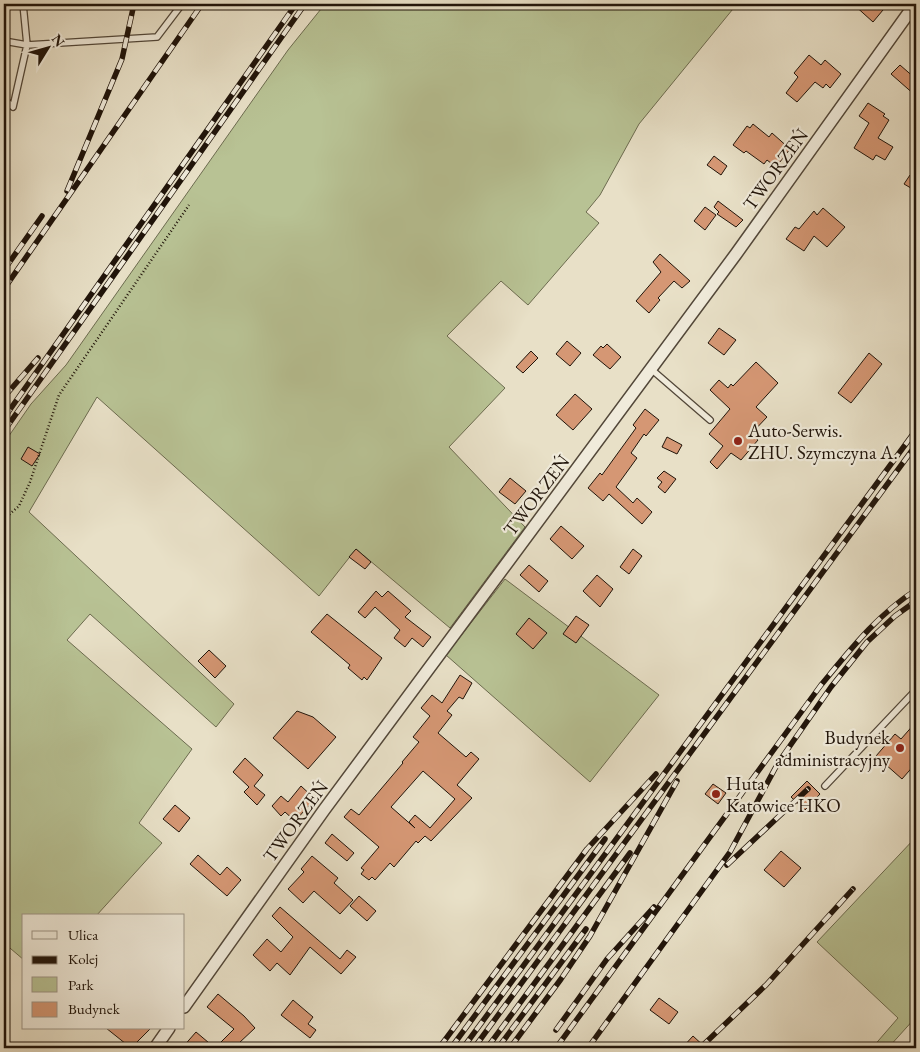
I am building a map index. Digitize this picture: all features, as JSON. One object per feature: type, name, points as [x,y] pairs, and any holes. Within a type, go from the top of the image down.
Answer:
[{"type":"street","name":"TWORZEŃ","points":[[185,1006],[330,802],[651,370],[915,4]]},
{"type":"street","points":[[155,1048],[168,1030]]},
{"type":"lane","points":[[4,99],[13,107],[27,45],[23,4]]},
{"type":"lane","points":[[4,41],[27,45],[157,37],[182,4]]},
{"type":"lane","points":[[651,370],[710,420]]},
{"type":"lane","points":[[826,786],[916,690]]},
{"type":"path","points":[[4,519],[12,515],[19,506],[30,482],[59,395],[189,205]]},
{"type":"green space","points":[[325,4],[737,4],[639,124],[600,195],[586,212],[599,223],[528,305],[501,281],[447,336],[505,388],[449,447],[525,527],[450,628],[356,549],[319,596],[97,397],[29,512],[234,704],[216,727],[90,614],[67,640],[192,749],[139,823],[162,843],[98,914],[22,914],[22,958],[4,943],[4,443],[31,404],[66,365],[288,50]]},
{"type":"green space","points":[[505,579],[659,695],[590,782],[446,655]]},
{"type":"green space","points":[[916,837],[916,1017],[888,1048],[872,1048],[898,1018],[817,942]]},
{"type":"building","points":[[853,4],[888,4],[873,22]]},
{"type":"building","points":[[809,55],[821,65],[825,60],[841,74],[830,88],[826,84],[823,88],[815,82],[797,102],[786,93],[798,77],[794,73]]},
{"type":"building","points":[[900,65],[916,79],[916,96],[891,74]]},
{"type":"building","points":[[868,103],[885,114],[883,116],[889,120],[878,138],[893,147],[885,160],[876,155],[873,160],[854,148],[869,123],[859,116]]},
{"type":"building","points":[[753,124],[769,137],[772,133],[790,149],[776,167],[767,160],[764,164],[746,151],[744,153],[733,145],[747,126],[750,128]]},
{"type":"building","points":[[714,156],[727,166],[721,175],[707,165]]},
{"type":"building","points":[[910,175],[916,179],[916,191],[904,184]]},
{"type":"building","points":[[718,201],[743,220],[736,227],[717,214],[719,212],[714,207]]},
{"type":"building","points":[[705,207],[716,215],[705,230],[694,221]]},
{"type":"building","points":[[823,208],[845,227],[827,247],[814,236],[804,251],[786,239],[795,227],[799,229],[814,211],[817,215]]},
{"type":"building","points":[[660,254],[690,281],[682,288],[674,281],[658,298],[660,300],[649,313],[636,301],[661,272],[653,262]]},
{"type":"building","points":[[719,328],[736,340],[724,355],[708,343]]},
{"type":"building","points":[[567,341],[581,353],[570,366],[556,354]]},
{"type":"building","points":[[607,344],[621,357],[610,369],[593,355],[601,346],[603,348]]},
{"type":"building","points":[[531,351],[538,358],[523,373],[516,367]]},
{"type":"building","points":[[869,353],[882,364],[851,403],[838,393]]},
{"type":"building","points":[[756,362],[778,383],[756,407],[767,417],[751,434],[758,440],[741,460],[731,453],[717,469],[710,462],[723,446],[709,434],[730,409],[710,390],[719,380],[728,388],[731,384],[733,386]]},
{"type":"building","points":[[575,394],[592,409],[573,430],[556,415]]},
{"type":"building","points":[[645,409],[659,420],[646,436],[644,434],[631,453],[637,458],[616,487],[633,503],[637,498],[652,512],[642,524],[609,494],[603,501],[588,488],[600,473],[602,475],[636,428],[633,425]]},
{"type":"building","points":[[667,437],[682,445],[677,454],[662,447]]},
{"type":"building","points":[[28,447],[40,454],[32,466],[21,459]]},
{"type":"building","points":[[664,471],[676,479],[665,493],[658,487],[662,482],[657,478]]},
{"type":"building","points":[[510,478],[526,491],[515,504],[499,492]]},
{"type":"building","points":[[561,526],[584,546],[572,559],[550,539]]},
{"type":"building","points":[[356,549],[371,562],[365,569],[349,557]]},
{"type":"building","points":[[633,549],[642,556],[629,574],[620,567]]},
{"type":"building","points":[[529,565],[548,581],[539,592],[520,575]]},
{"type":"building","points":[[597,575],[613,589],[600,607],[583,591]]},
{"type":"building","points":[[376,591],[382,597],[388,591],[411,611],[405,617],[431,637],[423,647],[412,638],[405,647],[394,638],[400,630],[375,607],[365,618],[358,612]]},
{"type":"building","points":[[327,614],[382,658],[367,680],[364,677],[362,680],[348,668],[350,665],[311,632]]},
{"type":"building","points":[[576,616],[589,625],[576,643],[563,634]]},
{"type":"building","points":[[529,618],[547,633],[533,649],[516,634]]},
{"type":"building","points":[[209,650],[226,666],[215,678],[198,661]]},
{"type":"building","points":[[460,675],[472,683],[463,699],[459,697],[447,711],[452,715],[438,733],[466,757],[471,752],[479,759],[457,785],[472,798],[431,841],[425,836],[418,843],[416,841],[394,867],[390,863],[375,880],[372,877],[369,880],[361,874],[364,870],[361,868],[379,847],[344,817],[351,809],[359,815],[419,742],[413,737],[430,716],[421,708],[432,695],[442,703]],"holes":[[[423,771],[455,799],[430,828],[415,815],[409,822],[415,828],[391,807]]]},
{"type":"building","points":[[297,711],[313,717],[336,737],[308,769],[273,738]]},
{"type":"building","name":"Budynek administracyjny","points":[[916,722],[916,763],[902,779],[876,756],[895,734],[901,739]]},
{"type":"building","points":[[245,758],[263,775],[254,786],[265,795],[257,805],[244,792],[249,787],[233,772]]},
{"type":"building","points":[[807,781],[820,794],[805,810],[791,797]]},
{"type":"building","name":"Huta Katowice HKO","points":[[713,784],[726,793],[718,804],[705,794]]},
{"type":"building","points":[[301,786],[315,799],[295,821],[285,812],[281,816],[272,806],[281,796],[288,802]]},
{"type":"building","points":[[175,805],[190,818],[179,832],[163,819]]},
{"type":"building","points":[[332,834],[354,853],[347,861],[325,843]]},
{"type":"building","points":[[781,851],[801,868],[784,887],[764,870]]},
{"type":"building","points":[[198,855],[220,875],[227,867],[241,880],[227,896],[190,864]]},
{"type":"building","points":[[312,856],[338,878],[334,883],[353,900],[340,914],[314,891],[303,903],[288,889],[304,872],[301,869]]},
{"type":"building","points":[[359,896],[376,911],[367,921],[350,906]]},
{"type":"building","points":[[280,907],[340,959],[347,950],[356,957],[341,974],[310,947],[290,975],[277,963],[270,971],[253,955],[267,939],[281,952],[293,937],[272,916]]},
{"type":"building","points":[[218,994],[255,1028],[239,1043],[244,1048],[215,1048],[234,1029],[207,1007]]},
{"type":"building","points":[[659,998],[678,1012],[669,1024],[650,1010]]},
{"type":"building","points":[[293,1000],[313,1017],[308,1024],[316,1030],[310,1038],[281,1015]]},
{"type":"building","points":[[108,1030],[149,1030],[131,1048]]},
{"type":"building","points":[[196,1032],[215,1048],[182,1048]]},
{"type":"building","points":[[693,1036],[706,1048],[682,1048]]},
{"type":"railway","points":[[67,191],[122,59],[134,4]]},
{"type":"railway","points":[[4,289],[202,4]]},
{"type":"railway","points":[[4,418],[296,4]]},
{"type":"railway","points":[[4,431],[305,4]]},
{"type":"railway","points":[[4,270],[42,216]]},
{"type":"railway","points":[[4,397],[38,358]]},
{"type":"railway","points":[[463,1048],[916,430]]},
{"type":"railway","points":[[474,1048],[916,445]]},
{"type":"railway","points":[[556,1048],[821,685],[877,621],[916,590]]},
{"type":"railway","points":[[588,1048],[730,852],[778,763],[831,687],[867,642],[895,616],[916,601]]},
{"type":"railway","points":[[439,1048],[587,849],[656,774]]},
{"type":"railway","points":[[510,1048],[590,936],[677,781]]},
{"type":"railway","points":[[727,865],[808,789]]},
{"type":"railway","points":[[451,1048],[605,839]]},
{"type":"railway","points":[[487,1048],[630,853]]},
{"type":"railway","points":[[700,1048],[766,985],[853,889]]},
{"type":"railway","points":[[556,1030],[607,959],[654,907]]},
{"type":"railway","points":[[498,1048],[586,929]]},
{"type":"place","name":"Auto-Serwis. ZHU. Szymczyna A.","points":[[738,441]]},
{"type":"place","name":"Budynek administracyjny","points":[[900,748]]},
{"type":"place","name":"Huta Katowice HKO","points":[[716,794]]}]
